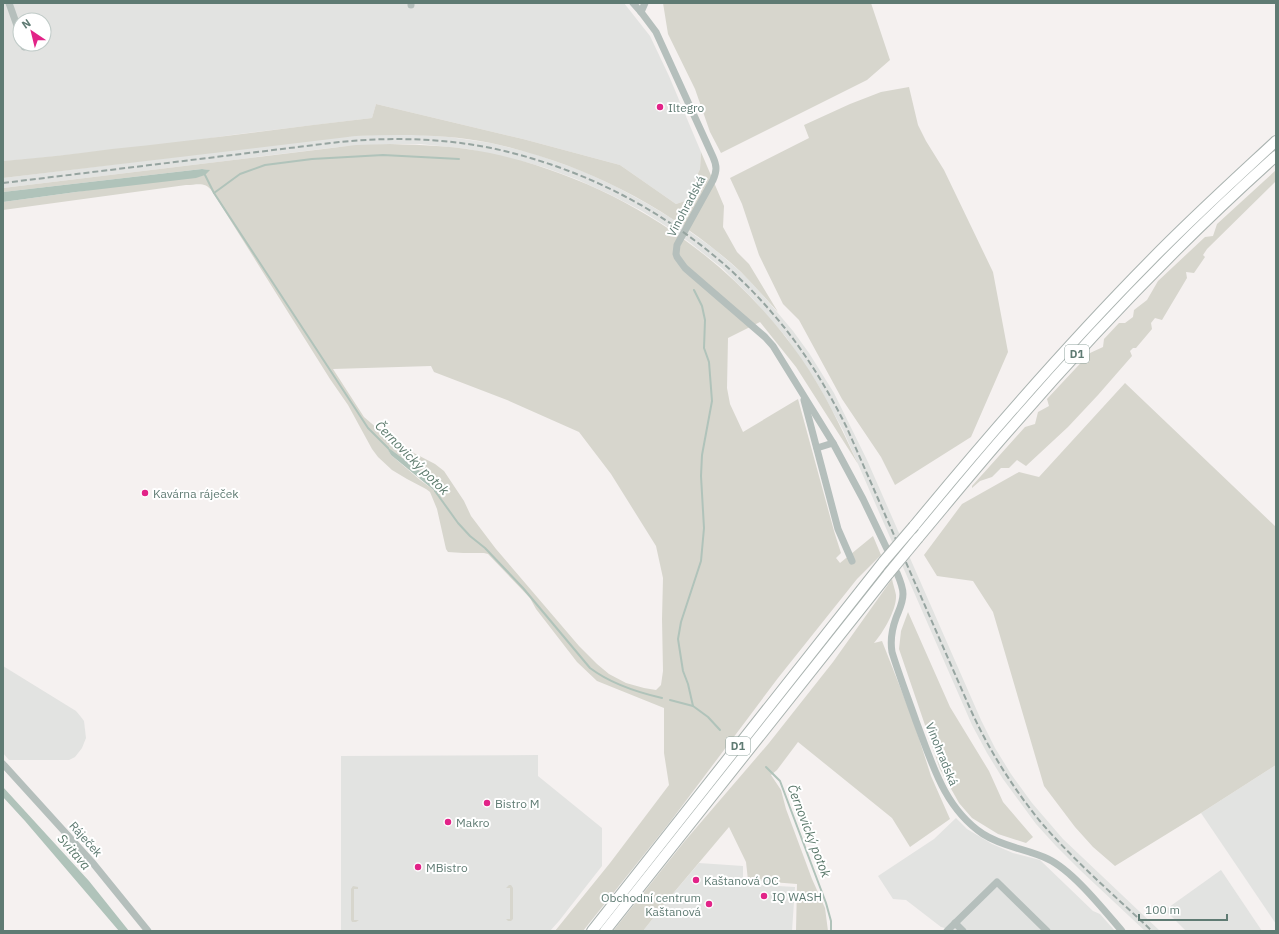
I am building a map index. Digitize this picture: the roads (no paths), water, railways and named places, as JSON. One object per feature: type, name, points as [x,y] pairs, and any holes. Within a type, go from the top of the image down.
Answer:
[{"type":"highway","name":"D1","points":[[592,931],[884,562],[1002,421],[1151,260],[1218,195],[1276,142]]},
{"type":"highway","name":"D1","points":[[605,931],[893,573],[918,538],[1010,428],[1091,339],[1158,269],[1198,229],[1276,156]]},
{"type":"street","name":"Vinohradská","points":[[633,3],[656,32],[716,166],[716,174],[680,239],[676,250],[677,257],[685,268],[765,337],[773,346],[833,443],[863,498],[886,549]]},
{"type":"street","points":[[641,12],[645,3]]},
{"type":"street","name":"Vinohradská","points":[[801,390],[838,529],[852,561]]},
{"type":"street","points":[[817,448],[833,443]]},
{"type":"street","name":"Vinohradská","points":[[893,573],[902,586],[903,596],[892,632],[892,652],[934,770],[947,796],[965,818],[983,834],[998,842],[1048,859],[1065,870],[1091,896],[1122,931]]},
{"type":"street","name":"Ráječek","points":[[3,764],[92,862],[148,931]]},
{"type":"street","points":[[947,931],[997,882],[1047,931]]},
{"type":"street","points":[[955,923],[963,931]]},
{"type":"waterway","points":[[214,193],[240,174],[265,165],[312,159],[383,155],[459,159]]},
{"type":"waterway","name":"Černovický potok","points":[[205,175],[214,193],[368,428],[388,448]]},
{"type":"waterway","points":[[693,706],[688,684],[683,671],[678,639],[681,622],[701,561],[704,528],[701,476],[702,455],[712,401],[709,362],[704,348],[705,320],[702,306],[694,290]]},
{"type":"waterway","name":"Černovický potok","points":[[435,491],[458,523],[470,536],[485,548],[523,588],[590,668],[606,679],[624,687],[662,698]]},
{"type":"waterway","name":"Černovický potok","points":[[670,700],[693,706],[708,717],[720,730]]},
{"type":"waterway","name":"Černovický potok","points":[[766,767],[780,781],[826,903],[831,921],[831,931]]},
{"type":"railway","points":[[3,183],[358,140],[434,140],[491,148],[532,158],[571,172],[646,208],[682,231],[715,256],[746,284],[785,328],[823,384],[847,428],[976,721],[1009,779],[1052,835],[1094,877],[1152,931]]},
{"type":"place","name":"Iltegro","points":[[660,107]]},
{"type":"place","name":"Kavárna ráječek","points":[[145,493]]},
{"type":"place","name":"Bistro M","points":[[487,803]]},
{"type":"place","name":"Makro","points":[[448,822]]},
{"type":"place","name":"MBistro","points":[[418,867]]},
{"type":"place","name":"Kaštanová OC","points":[[696,880]]},
{"type":"place","name":"IQ WASH","points":[[764,896]]},
{"type":"place","name":"Obchodní centrum Kaštanová","points":[[709,904]]},
{"type":"water label","name":"Svitava","points":[[74,852]]}]
